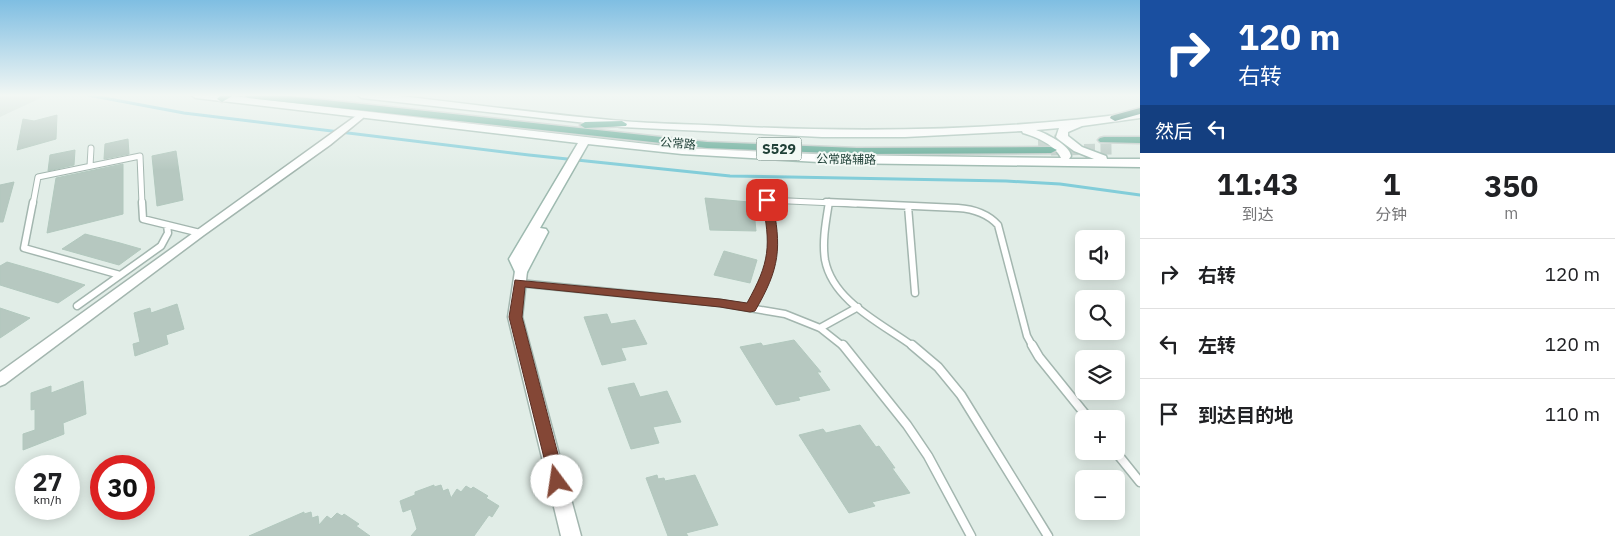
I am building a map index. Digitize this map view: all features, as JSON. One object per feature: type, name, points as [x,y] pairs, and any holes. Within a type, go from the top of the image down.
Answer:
[{"type":"main road","name":"公常路辅路","points":[[398,120],[682,151],[760,156],[836,159],[1049,156],[1140,163]]},
{"type":"main road","name":"公常路","points":[[473,120],[652,140],[770,148],[1049,156]]},
{"type":"main road","name":"公常路","points":[[536,120],[678,134],[817,141],[1038,141]]},
{"type":"main road","name":"公常路辅路","points":[[586,120],[622,124],[814,134],[997,130],[1102,120]]},
{"type":"main road","points":[[1090,122],[1067,128],[1062,133],[1062,137],[1070,144],[1088,153],[1114,160],[1140,163]]},
{"type":"main road","points":[[509,124],[551,136]]},
{"type":"main road","points":[[583,125],[622,124]]},
{"type":"main road","points":[[997,130],[1015,129],[1038,133],[1067,154],[1061,159],[1049,156]]},
{"type":"main road","points":[[520,277],[572,169],[590,140]]},
{"type":"main road","points":[[1104,140],[1140,140]]},
{"type":"main road","points":[[1117,149],[1140,149]]},
{"type":"street","points":[[0,380],[200,233],[331,140],[355,120]]},
{"type":"street","points":[[520,277],[515,317],[571,536]]},
{"type":"lane","points":[[90,166],[92,148]]},
{"type":"lane","points":[[120,275],[24,248],[38,177],[140,156],[143,219],[200,233]]},
{"type":"lane","points":[[750,308],[765,281],[772,256],[773,232],[767,200],[964,208],[983,214],[996,222],[1027,336],[1039,357],[1082,410]]},
{"type":"lane","points":[[829,202],[824,253],[826,265],[832,279],[858,307],[916,347],[948,378],[967,404],[1048,536]]},
{"type":"lane","points":[[908,206],[915,293]]},
{"type":"lane","points":[[77,306],[161,246],[168,236],[166,225]]},
{"type":"lane","points":[[520,277],[720,303],[786,314],[820,328],[848,350],[902,418],[928,456],[971,536]]},
{"type":"lane","points":[[820,328],[858,307]]},
{"type":"lane","points":[[1122,460],[1140,482]]},
{"type":"building","points":[[23,120],[57,120],[56,139],[17,150]]},
{"type":"building","points":[[128,139],[129,154],[104,159],[105,144]]},
{"type":"building","points":[[75,150],[74,165],[48,171],[50,155]]},
{"type":"building","points":[[176,151],[183,200],[157,206],[152,156]]},
{"type":"building","points":[[123,164],[123,214],[47,233],[56,178]]},
{"type":"building","points":[[14,182],[3,222],[0,222],[0,185]]},
{"type":"building","points":[[705,198],[749,202],[751,211],[754,211],[756,231],[710,230]]},
{"type":"building","points":[[85,234],[141,249],[119,265],[62,249]]},
{"type":"building","points":[[724,251],[757,260],[750,283],[714,275]]},
{"type":"building","points":[[7,262],[85,285],[58,303],[0,285],[0,266]]},
{"type":"building","points":[[177,304],[184,329],[166,335],[168,344],[135,356],[133,344],[140,342],[134,313],[150,308],[151,313]]},
{"type":"building","points":[[0,308],[30,318],[0,338]]},
{"type":"building","points":[[607,314],[611,324],[635,320],[647,344],[621,348],[626,360],[602,365],[584,317]]},
{"type":"building","points":[[794,340],[821,372],[817,372],[830,390],[798,397],[800,400],[776,405],[740,347],[761,343],[763,346]]},
{"type":"building","points":[[83,381],[86,414],[63,423],[64,434],[23,450],[23,434],[35,430],[35,409],[31,410],[31,393],[51,386],[51,393]]},
{"type":"building","points":[[634,383],[640,397],[667,391],[681,422],[653,427],[659,443],[631,449],[608,388]]},
{"type":"building","points":[[860,425],[876,447],[879,446],[910,493],[872,502],[875,506],[849,513],[799,435],[823,429],[826,433]]},
{"type":"building","points":[[657,475],[658,479],[664,478],[665,481],[695,475],[718,525],[686,533],[688,536],[668,536],[646,478]]},
{"type":"building","points":[[434,485],[434,487],[441,485],[443,491],[448,489],[451,498],[457,489],[461,492],[466,486],[471,489],[473,487],[488,496],[486,498],[499,506],[492,517],[489,515],[474,536],[411,536],[417,529],[411,509],[403,512],[400,501],[415,495],[415,492]]},
{"type":"building","points":[[304,512],[304,514],[311,512],[312,518],[318,516],[319,525],[327,516],[331,519],[337,513],[342,516],[344,514],[359,524],[356,526],[370,536],[249,536]]},
{"type":"waterway","points":[[242,120],[529,155],[730,176],[1006,181],[1060,184],[1140,195]]},
{"type":"tunnel","points":[[1038,141],[1062,140]]},
{"type":"tunnel","points":[[1051,150],[1117,149]]},
{"type":"route","points":[[557,481],[515,317],[519,283],[720,303],[750,308],[765,281],[772,256],[772,220],[767,200]]}]
